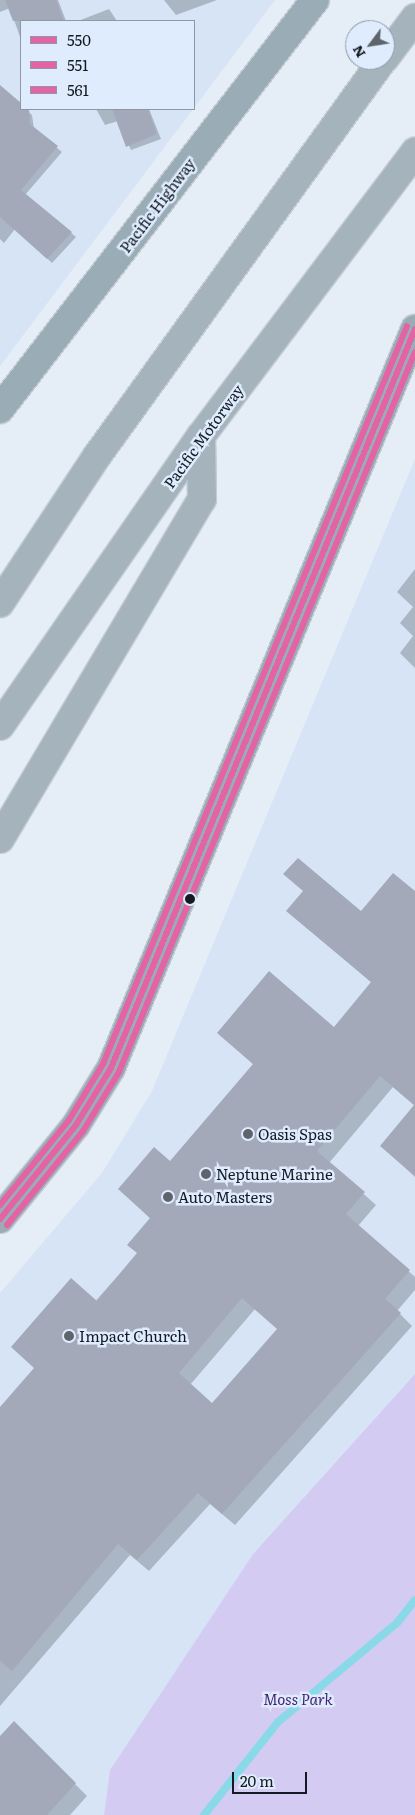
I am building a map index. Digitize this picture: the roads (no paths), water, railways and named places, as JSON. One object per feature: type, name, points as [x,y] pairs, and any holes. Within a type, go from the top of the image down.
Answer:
[{"type":"highway","points":[[395,44],[415,18]]},
{"type":"highway","points":[[0,603],[97,456],[376,70]]},
{"type":"highway","name":"Pacific Motorway","points":[[0,726],[201,436],[415,152]]},
{"type":"highway","points":[[0,839],[202,499],[201,436]]},
{"type":"street","name":"Pacific Highway","points":[[0,410],[315,0]]},
{"type":"street","points":[[0,1219],[76,1125],[111,1068],[415,329]]},
{"type":"waterway","points":[[204,1815],[278,1722],[397,1623],[415,1600]]},
{"type":"place","name":"Oasis Spas","points":[[248,1134]]},
{"type":"place","name":"Neptune Marine","points":[[206,1174]]},
{"type":"place","name":"Auto Masters","points":[[168,1197]]},
{"type":"place","name":"Impact Church","points":[[69,1336]]},
{"type":"park label","name":"Moss Park","points":[[298,1699]]}]
